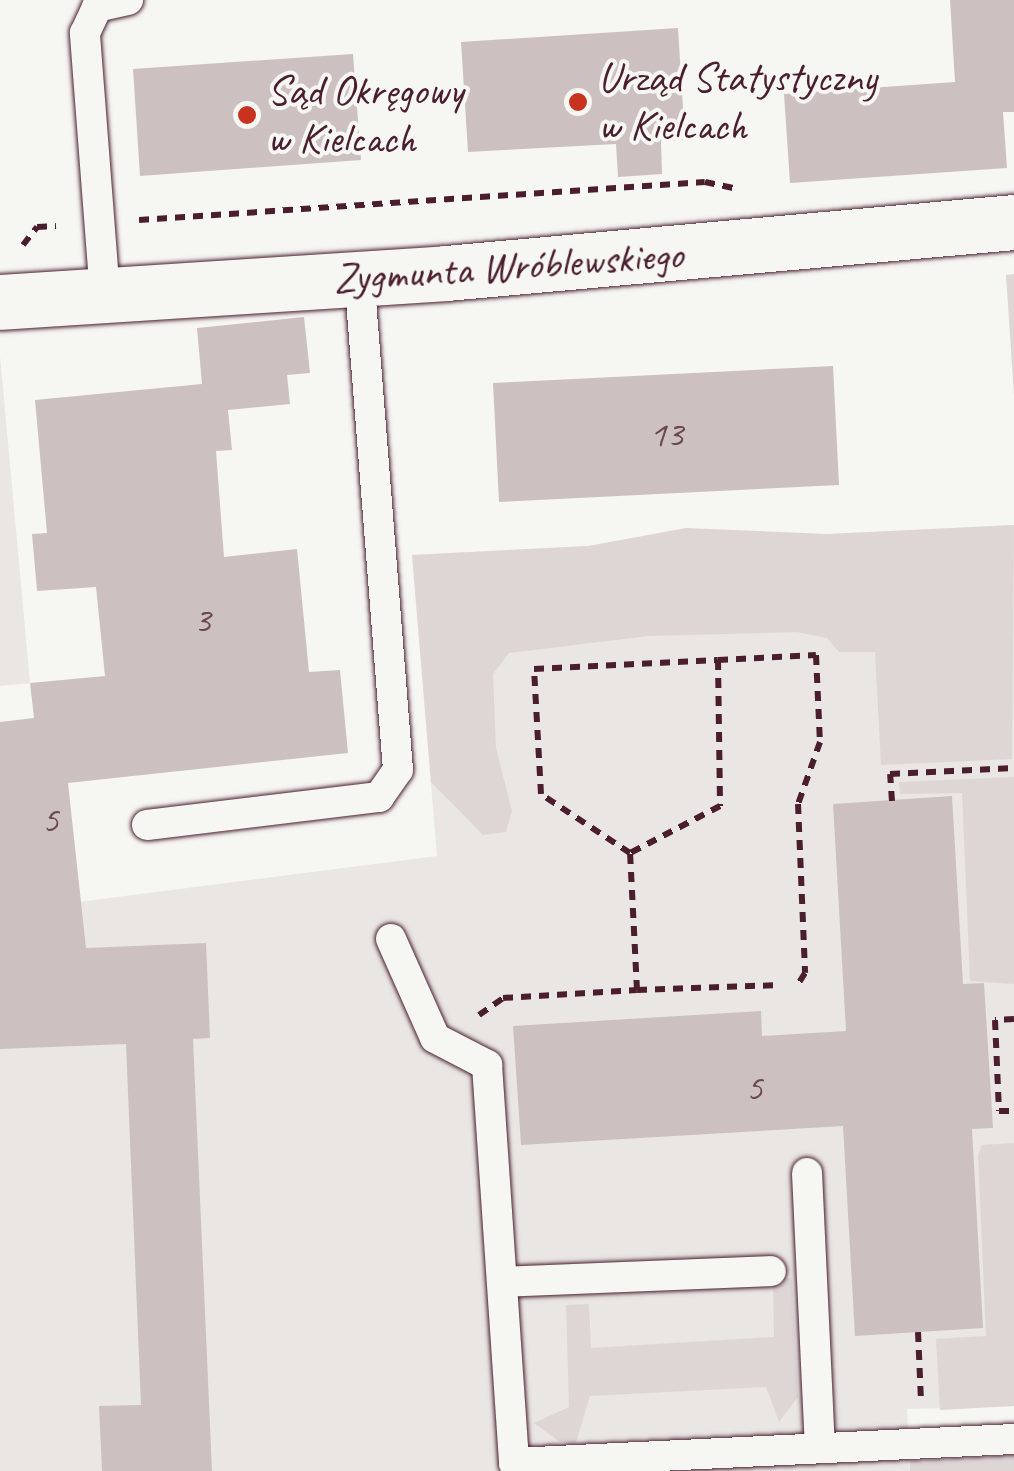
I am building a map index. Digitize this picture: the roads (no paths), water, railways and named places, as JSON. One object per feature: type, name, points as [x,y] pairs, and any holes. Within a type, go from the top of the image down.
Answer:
[{"type":"street","name":"Zygmunta Wróblewskiego","points":[[0,302],[359,278],[1014,222]]},
{"type":"lane","points":[[104,295],[85,34],[97,7],[128,0]]},
{"type":"lane","points":[[147,825],[379,797],[398,770],[359,278]]},
{"type":"lane","points":[[392,940],[442,1042],[487,1065],[514,1463],[1014,1439]]},
{"type":"lane","points":[[807,1174],[820,1447]]},
{"type":"lane","points":[[502,1282],[771,1271]]},
{"type":"place","name":"Urząd Statystyczny w Kielcach","points":[[578,102]]},
{"type":"place","name":"Sąd Okręgowy w Kielcach","points":[[247,115]]}]
